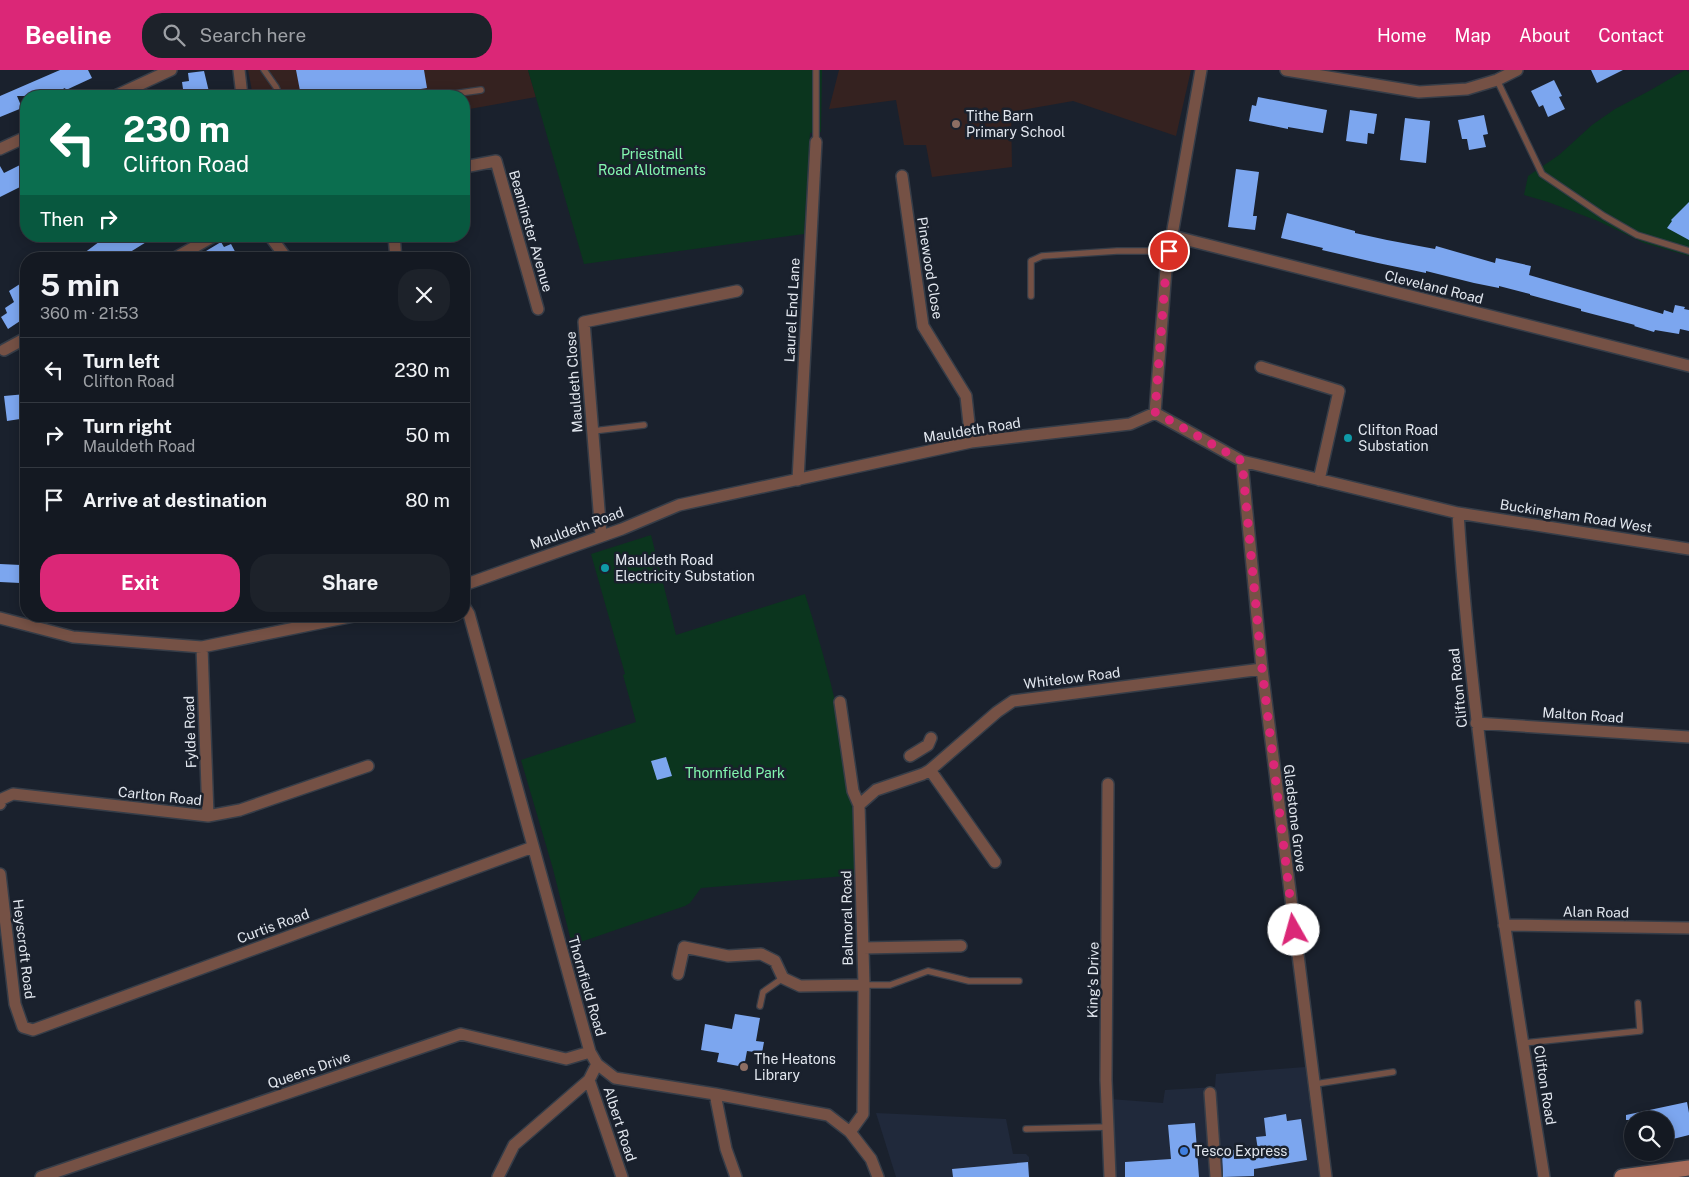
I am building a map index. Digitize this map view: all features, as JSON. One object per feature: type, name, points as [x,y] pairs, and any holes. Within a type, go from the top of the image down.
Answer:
[{"type":"main road","points":[[1622,1177],[1682,1171]]},
{"type":"street","points":[[127,90],[171,70]]},
{"type":"street","points":[[239,70],[241,90]]},
{"type":"street","points":[[1201,70],[1166,269],[1155,412],[1242,461],[1458,514]]},
{"type":"street","points":[[1286,70],[1419,92],[1467,89],[1497,80],[1517,70]]},
{"type":"street","points":[[0,150],[20,140]]},
{"type":"street","name":"Laurel End Lane","points":[[798,480],[816,142]]},
{"type":"street","name":"Beaminster Avenue","points":[[470,165],[496,161],[538,309]]},
{"type":"street","name":"Pinewood Close","points":[[902,176],[923,326],[966,396],[971,442]]},
{"type":"street","name":"Cleveland Road","points":[[1172,236],[1689,366]]},
{"type":"street","points":[[185,252],[203,242]]},
{"type":"street","name":"Mauldeth Close","points":[[601,535],[584,322],[737,291]]},
{"type":"street","points":[[4,350],[20,341]]},
{"type":"street","points":[[1261,367],[1339,391],[1319,480]]},
{"type":"street","name":"Mauldeth Road","points":[[470,582],[622,528],[679,505],[971,442],[1130,424],[1155,412]]},
{"type":"street","name":"Gladstone Grove","points":[[1242,461],[1262,669],[1326,1177]]},
{"type":"street","name":"Buckingham Road West","points":[[1458,514],[1689,549]]},
{"type":"street","name":"Clifton Road","points":[[1458,514],[1462,584],[1476,723],[1504,925],[1544,1177]]},
{"type":"street","points":[[0,618],[73,637],[202,647],[322,622]]},
{"type":"street","name":"Thornfield Road","points":[[470,618],[590,1052],[596,1064],[614,1078],[828,1115],[850,1132],[871,1158],[878,1177]]},
{"type":"street","name":"Fylde Road","points":[[202,647],[208,816]]},
{"type":"street","name":"Whitelow Road","points":[[859,805],[876,790],[923,774],[933,768],[997,712],[1013,701],[1262,669]]},
{"type":"street","name":"Balmoral Road","points":[[840,702],[853,791],[859,805],[864,985],[863,1114],[850,1132]]},
{"type":"street","name":"Malton Road","points":[[1476,723],[1689,736]]},
{"type":"street","points":[[910,756],[927,743],[933,768],[995,862]]},
{"type":"street","name":"Carlton Road","points":[[1,801],[13,794],[208,816],[240,810],[368,766]]},
{"type":"street","name":"King's Drive","points":[[1108,784],[1106,1080],[1110,1177]]},
{"type":"street","name":"Curtis Road","points":[[23,1027],[33,1030],[533,847]]},
{"type":"street","name":"Heyscroft Road","points":[[0,874],[15,1004],[23,1027]]},
{"type":"street","name":"Alan Road","points":[[1504,925],[1689,928]]},
{"type":"street","points":[[863,948],[961,946]]},
{"type":"street","points":[[678,974],[684,947],[728,956],[761,954],[775,961],[784,978],[800,986],[864,985]]},
{"type":"street","name":"Queens Drive","points":[[41,1177],[461,1034],[566,1059],[590,1052]]},
{"type":"street","points":[[501,1174],[514,1145],[589,1080],[596,1064]]},
{"type":"street","name":"Albert Road","points":[[589,1080],[622,1177]]},
{"type":"street","points":[[1210,1093],[1216,1177]]},
{"type":"street","points":[[715,1094],[726,1149],[736,1177]]},
{"type":"lane","points":[[264,70],[278,90]]},
{"type":"lane","points":[[816,70],[816,142]]},
{"type":"lane","points":[[1497,80],[1542,174],[1604,216],[1637,234],[1689,251]]},
{"type":"lane","points":[[470,92],[481,90]]},
{"type":"lane","points":[[1032,296],[1031,262],[1042,256],[1117,251],[1169,251]]},
{"type":"lane","points":[[593,431],[644,425]]},
{"type":"lane","points":[[864,985],[890,985],[928,971],[968,981],[1019,981]]},
{"type":"lane","points":[[760,1006],[763,992],[784,978]]},
{"type":"lane","points":[[1523,1043],[1640,1031],[1638,1003]]},
{"type":"lane","points":[[1314,1084],[1393,1072]]},
{"type":"lane","points":[[1026,1129],[1108,1127]]},
{"type":"shaded area","points":[[248,70],[528,70],[536,97],[470,109],[470,90],[252,90]]},
{"type":"shaded area","name":"Tithe Barn Primary School","points":[[839,70],[1191,70],[1176,136],[1073,101],[1011,112],[1012,167],[932,177],[926,145],[904,145],[896,100],[829,109]]},
{"type":"shaded area","points":[[1305,1067],[1319,1177],[1112,1177],[1110,1099],[1163,1103],[1165,1090],[1215,1087],[1216,1074]]},
{"type":"shaded area","points":[[876,1113],[1006,1119],[1013,1154],[1026,1154],[1029,1157],[1030,1177],[896,1177]]},
{"type":"green space","name":"Priestnall Road Allotments","points":[[528,70],[822,70],[821,132],[810,133],[804,234],[584,264]]},
{"type":"green space","points":[[1685,70],[1689,72],[1689,256],[1644,243],[1598,221],[1524,195],[1528,176],[1559,155],[1592,125],[1615,109]]},
{"type":"green space","name":"Thornfield Park","points":[[651,535],[676,635],[805,594],[826,665],[845,750],[857,875],[701,888],[690,903],[685,906],[572,945],[553,869],[521,760],[636,722],[623,675],[625,674],[591,554]]},
{"type":"building","points":[[60,70],[88,70],[92,78],[66,90],[65,88],[61,90],[20,90],[20,96],[17,96],[20,109],[0,117],[0,96]]},
{"type":"building","points":[[296,70],[424,70],[427,88],[414,90],[300,90]]},
{"type":"building","points":[[1591,70],[1623,70],[1597,83]]},
{"type":"building","points":[[204,71],[209,90],[183,90],[182,82],[189,81],[188,73]]},
{"type":"building","points":[[1554,80],[1562,96],[1559,97],[1565,109],[1548,117],[1543,105],[1539,107],[1531,91]]},
{"type":"building","points":[[1258,97],[1327,110],[1323,133],[1288,127],[1288,129],[1249,121],[1252,105],[1256,106]]},
{"type":"building","points":[[1350,110],[1377,114],[1374,134],[1368,133],[1367,144],[1346,141]]},
{"type":"building","points":[[1484,115],[1488,134],[1483,135],[1486,147],[1469,150],[1467,139],[1462,139],[1458,120]]},
{"type":"building","points":[[1405,118],[1430,121],[1426,163],[1400,160]]},
{"type":"building","points":[[20,165],[20,187],[0,197],[0,166],[4,173]]},
{"type":"building","points":[[1236,169],[1259,172],[1253,216],[1257,216],[1255,230],[1228,227]]},
{"type":"building","points":[[1689,202],[1689,240],[1667,228],[1671,220]]},
{"type":"building","points":[[1287,213],[1355,231],[1355,233],[1387,240],[1435,249],[1436,246],[1495,263],[1496,258],[1531,266],[1529,275],[1663,314],[1664,310],[1673,313],[1675,305],[1685,307],[1684,309],[1689,310],[1689,331],[1680,329],[1679,334],[1655,330],[1654,332],[1499,286],[1499,288],[1426,271],[1426,273],[1378,263],[1281,238]]},
{"type":"building","points":[[99,242],[146,242],[130,252],[85,252]]},
{"type":"building","points":[[221,242],[224,247],[231,244],[235,252],[207,252]]},
{"type":"building","points":[[20,284],[20,321],[8,329],[1,317],[7,313],[5,308],[14,302],[9,291]]},
{"type":"building","points":[[20,395],[20,419],[7,421],[4,396]]},
{"type":"building","points":[[0,564],[20,565],[20,583],[0,582]]},
{"type":"building","points":[[666,757],[672,776],[657,780],[651,761]]},
{"type":"building","points":[[735,1014],[760,1018],[756,1041],[764,1042],[762,1053],[747,1051],[744,1067],[717,1062],[719,1053],[701,1050],[705,1024],[732,1029]]},
{"type":"building","points":[[1687,1102],[1689,1135],[1674,1139],[1674,1111],[1645,1111]]},
{"type":"building","points":[[1286,1114],[1287,1121],[1301,1119],[1307,1160],[1254,1169],[1254,1176],[1223,1177],[1222,1151],[1234,1150],[1234,1159],[1259,1157],[1256,1137],[1266,1136],[1264,1118]]},
{"type":"building","name":"Tesco Express","points":[[1195,1123],[1199,1177],[1125,1177],[1125,1162],[1171,1159],[1168,1125]]},
{"type":"building","points":[[1028,1162],[1029,1177],[953,1177],[952,1169]]},
{"type":"place","name":"Tithe Barn Primary School","points":[[956,124]]},
{"type":"place","name":"Clifton Road Substation","points":[[1348,438]]},
{"type":"place","name":"Mauldeth Road Electricity Substation","points":[[605,568]]},
{"type":"place","name":"The Heatons Library","points":[[744,1067]]},
{"type":"place","name":"Tesco Express","points":[[1184,1151]]},
{"type":"route","points":[[1169,251],[1155,412],[1242,461],[1262,669],[1294,930]]}]
